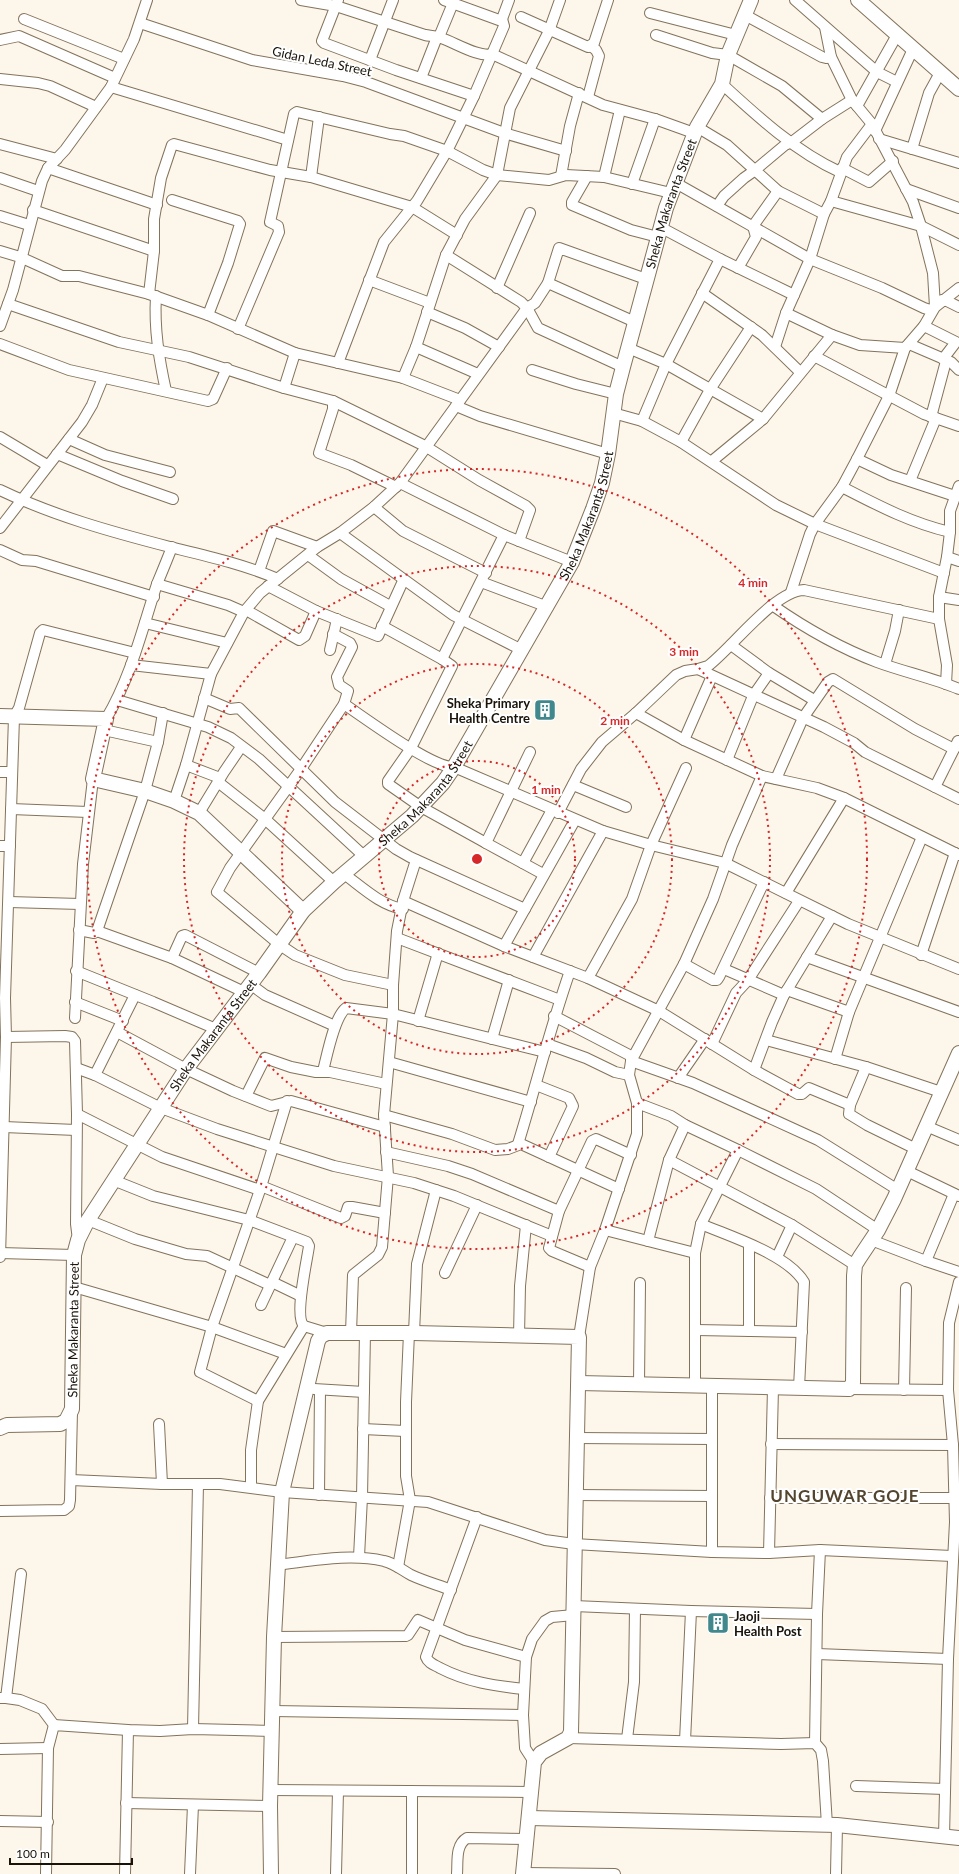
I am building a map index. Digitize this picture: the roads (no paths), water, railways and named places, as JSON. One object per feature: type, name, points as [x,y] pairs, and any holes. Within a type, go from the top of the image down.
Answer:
[{"type":"street","points":[[0,326],[38,191],[48,168],[57,159],[111,87],[140,23],[145,0]]},
{"type":"street","points":[[301,0],[327,6],[337,3],[424,35],[438,37],[487,55],[492,54],[530,70],[603,105],[695,130],[727,145],[754,171],[778,191],[824,214]]},
{"type":"street","points":[[370,60],[393,0]]},
{"type":"street","points":[[338,363],[384,242],[421,196],[447,151],[474,96],[504,26],[502,19],[509,0]]},
{"type":"street","points":[[403,378],[416,347],[446,256],[472,208],[497,175],[504,133],[513,99],[530,70],[549,31],[560,0]]},
{"type":"street","points":[[591,46],[594,43],[608,0]]},
{"type":"street","name":"Sheka Makaranta Street","points":[[0,1428],[7,1425],[63,1423],[72,1409],[74,1255],[78,1240],[88,1220],[186,1069],[280,945],[303,911],[421,807],[454,767],[548,607],[572,562],[595,503],[608,454],[616,394],[672,187],[695,130],[722,84],[728,55],[751,0]]},
{"type":"street","points":[[795,0],[877,72],[897,82]]},
{"type":"street","points":[[858,0],[959,89]]},
{"type":"street","points":[[421,78],[438,37],[449,2],[499,20],[502,19]]},
{"type":"street","points":[[337,3],[322,42],[474,96]]},
{"type":"street","points":[[650,13],[736,35]]},
{"type":"street","points":[[745,15],[822,57],[831,57]]},
{"type":"street","points":[[521,17],[585,46],[591,46],[596,50],[598,56],[566,151],[561,176]]},
{"type":"street","points":[[24,19],[124,59]]},
{"type":"street","name":"Gidan Leda Street","points":[[140,23],[252,60],[337,75],[366,82],[504,133],[566,151]]},
{"type":"street","points":[[791,592],[804,548],[815,524],[842,487],[857,459],[889,396],[897,369],[907,346],[924,326],[939,304],[922,226],[906,189],[892,162],[875,131],[855,103],[831,57],[825,27]]},
{"type":"street","points":[[656,34],[712,53],[728,55],[782,86],[822,118]]},
{"type":"street","points":[[717,206],[729,192],[784,145],[792,142],[822,118],[855,103],[877,72],[898,35]]},
{"type":"street","points":[[0,40],[19,36],[115,78]]},
{"type":"street","points":[[775,346],[786,313],[810,259],[824,214],[831,202],[841,170],[852,149],[875,131],[913,49]]},
{"type":"street","points":[[912,149],[929,93],[940,73]]},
{"type":"street","points":[[0,79],[38,83],[50,86],[96,107]]},
{"type":"street","points":[[722,84],[768,125],[821,163],[869,182],[892,162]]},
{"type":"street","points":[[111,87],[288,140]]},
{"type":"street","points":[[604,177],[620,110]]},
{"type":"street","points":[[238,329],[279,232],[278,226],[270,222],[295,113],[404,136],[447,151],[483,170],[497,175],[549,180],[566,175],[604,177],[632,184],[672,187],[717,206],[810,259],[882,288],[930,310],[959,288]]},
{"type":"street","points":[[310,177],[319,117]]},
{"type":"street","points":[[632,184],[655,119]]},
{"type":"street","points":[[875,131],[912,149],[959,163]]},
{"type":"street","points":[[0,144],[57,159]]},
{"type":"street","points":[[166,391],[158,351],[153,295],[154,219],[161,178],[172,145],[174,144],[281,172],[310,177],[412,207],[457,235]]},
{"type":"street","points":[[48,168],[156,205]]},
{"type":"street","points":[[587,176],[572,202],[572,205],[631,230],[659,232],[794,295]]},
{"type":"street","points":[[0,178],[38,191]]},
{"type":"street","points":[[906,189],[959,208]]},
{"type":"street","points":[[753,226],[778,191]]},
{"type":"street","points":[[172,200],[238,221],[240,225],[208,315]]},
{"type":"street","points":[[831,202],[922,226],[959,245]]},
{"type":"street","points":[[33,210],[154,251]]},
{"type":"street","points":[[497,288],[530,213]]},
{"type":"street","points":[[0,216],[29,225]]},
{"type":"street","points":[[738,268],[756,237],[753,226]]},
{"type":"street","points":[[174,801],[212,674],[245,611],[268,586],[317,547],[340,533],[374,507],[398,485],[527,308],[535,303],[548,283],[559,248],[646,279]]},
{"type":"street","points":[[0,251],[20,257],[62,276],[79,276],[153,295],[208,315],[295,353],[403,378],[458,403],[480,416],[608,454]]},
{"type":"street","points":[[446,256],[521,302],[527,308],[538,328],[623,367]]},
{"type":"street","points":[[642,421],[666,364],[720,260]]},
{"type":"street","points":[[369,280],[429,307],[499,347]]},
{"type":"street","points":[[548,283],[635,322]]},
{"type":"street","points":[[702,293],[751,327],[775,346],[800,372]]},
{"type":"street","points":[[939,304],[959,307]]},
{"type":"street","points":[[5,306],[119,342],[189,356],[284,388],[333,401],[425,446],[479,480],[529,508],[530,510],[519,541]]},
{"type":"street","points":[[786,313],[832,335],[860,345],[907,346],[945,360],[959,370]]},
{"type":"street","points":[[910,481],[934,418],[945,360],[956,342],[924,326]]},
{"type":"street","points":[[681,442],[711,388],[751,327]]},
{"type":"street","points":[[712,461],[763,419],[800,372],[832,335]]},
{"type":"street","points":[[0,344],[69,370],[211,401],[227,368]]},
{"type":"street","points":[[416,347],[478,374]]},
{"type":"street","points":[[628,348],[666,364],[711,388],[763,419]]},
{"type":"street","points":[[284,388],[295,353]]},
{"type":"street","points":[[814,356],[934,418],[959,426]]},
{"type":"street","points":[[532,370],[576,384],[616,394]]},
{"type":"street","points":[[0,528],[47,465],[69,439],[92,405],[103,378]]},
{"type":"street","points":[[333,401],[334,409],[319,452],[398,485],[504,535],[572,562]]},
{"type":"street","points":[[613,413],[642,421],[681,442],[712,461],[776,505],[815,524],[944,573]]},
{"type":"street","points":[[0,437],[47,465]]},
{"type":"street","points":[[69,439],[105,455],[170,472]]},
{"type":"street","points":[[57,454],[122,481],[173,499]]},
{"type":"street","points":[[857,459],[877,470],[955,496]]},
{"type":"street","points":[[946,684],[947,665],[939,619],[939,597],[954,513],[955,496],[959,486]]},
{"type":"street","points":[[842,487],[893,513],[930,528],[950,532]]},
{"type":"street","points":[[0,490],[22,500],[106,530],[236,563],[278,579]]},
{"type":"street","points":[[374,507],[403,531],[486,573]]},
{"type":"street","points":[[259,571],[273,531],[317,547]]},
{"type":"street","points":[[340,533],[404,581],[462,620],[522,650]]},
{"type":"street","points":[[442,659],[504,535]]},
{"type":"street","points":[[75,1018],[82,864],[93,779],[105,725],[132,665],[157,584],[172,547]]},
{"type":"street","points":[[0,550],[22,560],[36,562],[154,597]]},
{"type":"street","points":[[308,555],[341,579],[390,606]]},
{"type":"street","points":[[947,557],[959,561]]},
{"type":"street","points":[[268,586],[316,611],[378,636],[390,606],[404,581]]},
{"type":"street","points":[[481,582],[548,607]]},
{"type":"street","points":[[157,584],[245,611],[300,640],[305,636],[316,611]]},
{"type":"street","points":[[524,863],[555,811],[573,785],[581,769],[591,754],[602,742],[636,713],[676,675],[685,671],[708,666],[772,605],[791,592],[804,590],[939,619]]},
{"type":"street","points":[[939,597],[959,600]]},
{"type":"street","points":[[772,605],[799,624],[840,645],[884,664],[959,689]]},
{"type":"street","points":[[884,664],[895,631],[899,610]]},
{"type":"street","points":[[330,650],[337,619]]},
{"type":"street","points":[[145,624],[227,643]]},
{"type":"street","points":[[382,626],[452,666],[411,748],[388,781],[388,784],[421,807],[543,874]]},
{"type":"street","points":[[7,717],[19,708],[40,633],[43,630],[135,653]]},
{"type":"street","points":[[333,634],[350,643],[352,647],[337,677],[339,685],[348,691],[344,704],[301,769],[241,853],[217,892],[280,945],[295,955],[345,975],[393,985]]},
{"type":"street","points":[[731,645],[769,673],[814,700]]},
{"type":"street","points":[[132,665],[212,674]]},
{"type":"street","points":[[698,669],[854,743],[864,752],[959,799]]},
{"type":"street","points":[[727,760],[753,696],[769,673]]},
{"type":"street","points":[[684,740],[712,676]]},
{"type":"street","points":[[776,779],[803,718],[814,700],[828,682],[833,679],[896,718],[957,743],[934,787]]},
{"type":"street","points":[[204,698],[230,709],[240,708],[335,802],[396,849],[416,860],[525,909]]},
{"type":"street","points":[[117,700],[217,730],[232,738],[241,747],[259,759],[366,857]]},
{"type":"street","points":[[344,704],[411,748],[443,765],[454,767],[603,831],[651,845],[726,863],[799,901],[881,938],[959,969]]},
{"type":"street","points":[[97,931],[146,791],[158,742],[163,713]]},
{"type":"street","points":[[636,713],[684,740],[762,776],[817,788],[844,798],[957,854],[921,954]]},
{"type":"street","points":[[7,717],[105,725],[158,742]]},
{"type":"street","points":[[0,1257],[2,1145],[4,1127],[3,1068],[6,1037],[2,998],[4,920],[9,902],[5,846],[11,809],[12,772],[7,717]]},
{"type":"street","points":[[199,813],[241,747]]},
{"type":"street","points":[[486,843],[530,752]]},
{"type":"street","points":[[186,765],[219,780],[265,820],[339,878],[391,906],[403,905],[588,978],[658,1011],[754,1070],[798,1094],[802,1094],[809,1088],[850,1105]]},
{"type":"street","points":[[588,978],[632,899],[651,845],[686,768]]},
{"type":"street","points":[[0,772],[12,772]]},
{"type":"street","points":[[568,1738],[571,1732],[579,1337],[590,1267],[605,1230],[631,1156],[637,1134],[637,1103],[630,1075],[632,1059],[684,964],[713,899],[726,863],[762,776]]},
{"type":"street","points":[[93,779],[146,791],[174,801],[199,813],[303,911]]},
{"type":"street","points":[[573,785],[626,807]]},
{"type":"street","points":[[786,893],[844,798]]},
{"type":"street","points":[[11,809],[88,812]]},
{"type":"street","points":[[504,946],[543,874],[575,820]]},
{"type":"street","points":[[533,957],[603,831]]},
{"type":"street","points":[[835,1058],[849,1012],[881,938],[906,874],[916,855],[922,837]]},
{"type":"street","points":[[351,1333],[353,1275],[378,1256],[382,1247],[388,1176],[384,1114],[393,1014],[393,985],[397,938],[403,905],[416,860]]},
{"type":"street","points":[[684,964],[713,980],[717,980],[724,969],[764,882]]},
{"type":"street","points":[[678,1078],[709,1042],[736,993],[748,980],[799,901]]},
{"type":"street","points":[[9,902],[80,904]]},
{"type":"street","points":[[754,1070],[786,993],[806,956],[832,916]]},
{"type":"street","points":[[79,930],[94,933],[97,931],[172,958],[265,995],[335,1026]]},
{"type":"street","points":[[172,958],[182,936],[185,935],[259,973]]},
{"type":"street","points":[[397,938],[560,1000]]},
{"type":"street","points":[[418,1021],[438,954]]},
{"type":"street","points":[[806,956],[959,1012]]},
{"type":"street","points":[[724,969],[748,980],[849,1012]]},
{"type":"street","points":[[76,971],[135,994],[216,1029]]},
{"type":"street","points":[[518,1144],[536,1085],[554,1016],[570,971]]},
{"type":"street","points":[[492,1040],[509,980]]},
{"type":"street","points":[[95,1075],[135,994]]},
{"type":"street","points":[[75,1002],[122,1021]]},
{"type":"street","points":[[323,1071],[335,1026],[343,1010],[346,1008],[393,1014],[492,1040],[546,1048],[586,1058],[615,1072],[630,1075]]},
{"type":"street","points":[[554,1016],[632,1059],[693,1083],[818,1140],[898,1190]]},
{"type":"street","points":[[117,1032],[186,1069],[271,1106],[287,1101],[385,1127]]},
{"type":"street","points":[[6,1037],[72,1037],[75,1040],[77,1114],[76,1224],[78,1240]]},
{"type":"street","points":[[766,1040],[866,1067],[941,1092]]},
{"type":"street","points":[[849,1390],[853,1383],[854,1276],[856,1265],[875,1235],[898,1190],[941,1092],[954,1074],[959,1053]]},
{"type":"street","points":[[246,1096],[264,1058],[290,1068],[316,1072],[323,1071],[386,1084]]},
{"type":"street","points":[[389,1062],[531,1102]]},
{"type":"street","points":[[866,1067],[848,1111],[851,1116],[916,1149]]},
{"type":"street","points":[[76,1068],[95,1075],[161,1108],[273,1148],[341,1167],[388,1176],[436,1190],[552,1236]]},
{"type":"street","points":[[536,1085],[569,1098],[573,1106],[549,1157]]},
{"type":"street","points":[[258,1401],[201,1374],[212,1327],[250,1220],[287,1101]]},
{"type":"street","points":[[637,1103],[671,1116],[685,1125],[816,1189],[875,1235],[926,1261],[959,1272]]},
{"type":"street","points":[[77,1114],[138,1145],[179,1163],[260,1188],[341,1218],[345,1216],[348,1207],[385,1213]]},
{"type":"street","points":[[384,1114],[452,1134],[495,1150],[508,1149],[521,1144],[619,1189]]},
{"type":"street","points":[[648,1241],[669,1160],[685,1125]]},
{"type":"street","points":[[926,1126],[959,1140]]},
{"type":"street","points":[[4,1127],[76,1130]]},
{"type":"street","points":[[590,1267],[552,1251],[549,1248],[559,1211],[590,1143],[596,1139],[631,1156]]},
{"type":"street","points":[[695,1386],[695,1253],[701,1224],[719,1185],[738,1150]]},
{"type":"street","points":[[386,1152],[448,1166],[472,1174],[559,1211]]},
{"type":"street","points":[[669,1160],[719,1185],[792,1225],[856,1265]]},
{"type":"street","points":[[906,1171],[956,1195],[926,1261]]},
{"type":"street","points":[[113,1180],[153,1196],[250,1220],[307,1242],[309,1246],[301,1296],[300,1318],[304,1326],[327,1333],[411,1333],[579,1337]]},
{"type":"street","points":[[398,1567],[410,1500],[406,1476],[406,1431],[411,1333],[417,1264],[436,1190]]},
{"type":"street","points":[[445,1273],[477,1205]]},
{"type":"street","points":[[88,1220],[135,1239],[186,1254],[207,1256],[301,1296]]},
{"type":"street","points":[[701,1224],[777,1257],[800,1274],[804,1282],[799,1388]]},
{"type":"street","points":[[519,1336],[520,1286],[526,1225]]},
{"type":"street","points":[[777,1257],[792,1225]]},
{"type":"street","points":[[605,1230],[695,1253]]},
{"type":"street","points":[[261,1305],[293,1237]]},
{"type":"street","points":[[749,1245],[749,1332]]},
{"type":"street","points":[[0,1253],[74,1255]]},
{"type":"street","points":[[944,1837],[952,1556],[957,1522],[953,1445],[955,1434],[948,1390],[959,1282]]},
{"type":"street","points":[[639,1384],[640,1284]]},
{"type":"street","points":[[74,1287],[212,1327],[286,1354]]},
{"type":"street","points":[[904,1390],[906,1288]]},
{"type":"street","points":[[251,1487],[251,1450],[258,1401],[304,1326]]},
{"type":"street","points":[[696,1330],[802,1332]]},
{"type":"street","points":[[319,1494],[314,1389],[318,1341],[321,1336],[327,1333]]},
{"type":"street","points":[[359,1557],[362,1497],[365,1333]]},
{"type":"street","points":[[578,1383],[849,1390],[948,1390]]},
{"type":"street","points":[[712,1386],[712,1552]]},
{"type":"street","points":[[769,1553],[773,1388]]},
{"type":"street","points":[[314,1389],[364,1392]]},
{"type":"street","points":[[271,1874],[270,1806],[274,1637],[282,1492],[314,1389]]},
{"type":"street","points":[[0,1511],[64,1510],[69,1506],[72,1409]]},
{"type":"street","points":[[159,1424],[162,1484]]},
{"type":"street","points":[[363,1429],[406,1431]]},
{"type":"street","points":[[578,1438],[712,1439]]},
{"type":"street","points":[[771,1444],[953,1445]]},
{"type":"street","points":[[71,1480],[251,1487],[282,1492],[428,1502],[454,1508],[545,1540],[574,1544],[712,1552],[769,1553],[820,1550],[952,1556]]},
{"type":"street","points":[[193,1729],[198,1484]]},
{"type":"street","points":[[576,1495],[712,1496]]},
{"type":"street","points":[[770,1498],[955,1498]]},
{"type":"street","points":[[477,1517],[426,1654],[427,1660],[456,1676],[471,1681],[524,1690]]},
{"type":"street","points":[[820,1550],[817,1614],[815,1743],[821,1750],[823,1761],[832,1825],[836,1874]]},
{"type":"street","points":[[277,1565],[359,1557],[386,1561],[411,1575],[451,1590]]},
{"type":"street","points":[[21,1574],[3,1698],[20,1700],[42,1709],[54,1725],[160,1731],[193,1729],[272,1731]]},
{"type":"street","points":[[627,1740],[634,1682],[635,1609]]},
{"type":"street","points":[[534,1762],[525,1748],[523,1715],[526,1657],[532,1640],[545,1621],[552,1617],[574,1610],[635,1609],[817,1614]]},
{"type":"street","points":[[685,1741],[691,1611]]},
{"type":"street","points":[[274,1637],[406,1636],[418,1620],[436,1629],[465,1640],[526,1657]]},
{"type":"street","points":[[817,1654],[948,1659]]},
{"type":"street","points":[[273,1711],[523,1715]]},
{"type":"street","points":[[46,1874],[48,1748],[54,1725]]},
{"type":"street","points":[[125,1874],[128,1730]]},
{"type":"street","points":[[615,1874],[523,1874],[534,1762],[541,1753],[568,1738],[781,1744],[815,1743]]},
{"type":"street","points":[[0,1749],[48,1748]]},
{"type":"street","points":[[856,1786],[945,1789]]},
{"type":"street","points":[[271,1790],[531,1792]]},
{"type":"street","points":[[336,1874],[338,1791]]},
{"type":"street","points":[[412,1791],[412,1874]]},
{"type":"street","points":[[126,1803],[270,1806]]},
{"type":"street","points":[[190,1874],[193,1805]]},
{"type":"street","points":[[528,1818],[832,1825],[959,1838]]},
{"type":"street","points":[[0,1821],[48,1822]]},
{"type":"street","points":[[457,1874],[458,1852],[462,1841],[467,1838],[527,1839]]},
{"type":"place","name":"Sheka Primary Health Centre","points":[[545,710]]},
{"type":"place","name":"Jaoji Health Post","points":[[718,1623]]},
{"type":"district","name":"UNGUWAR GOJE","points":[[845,1496]]}]
